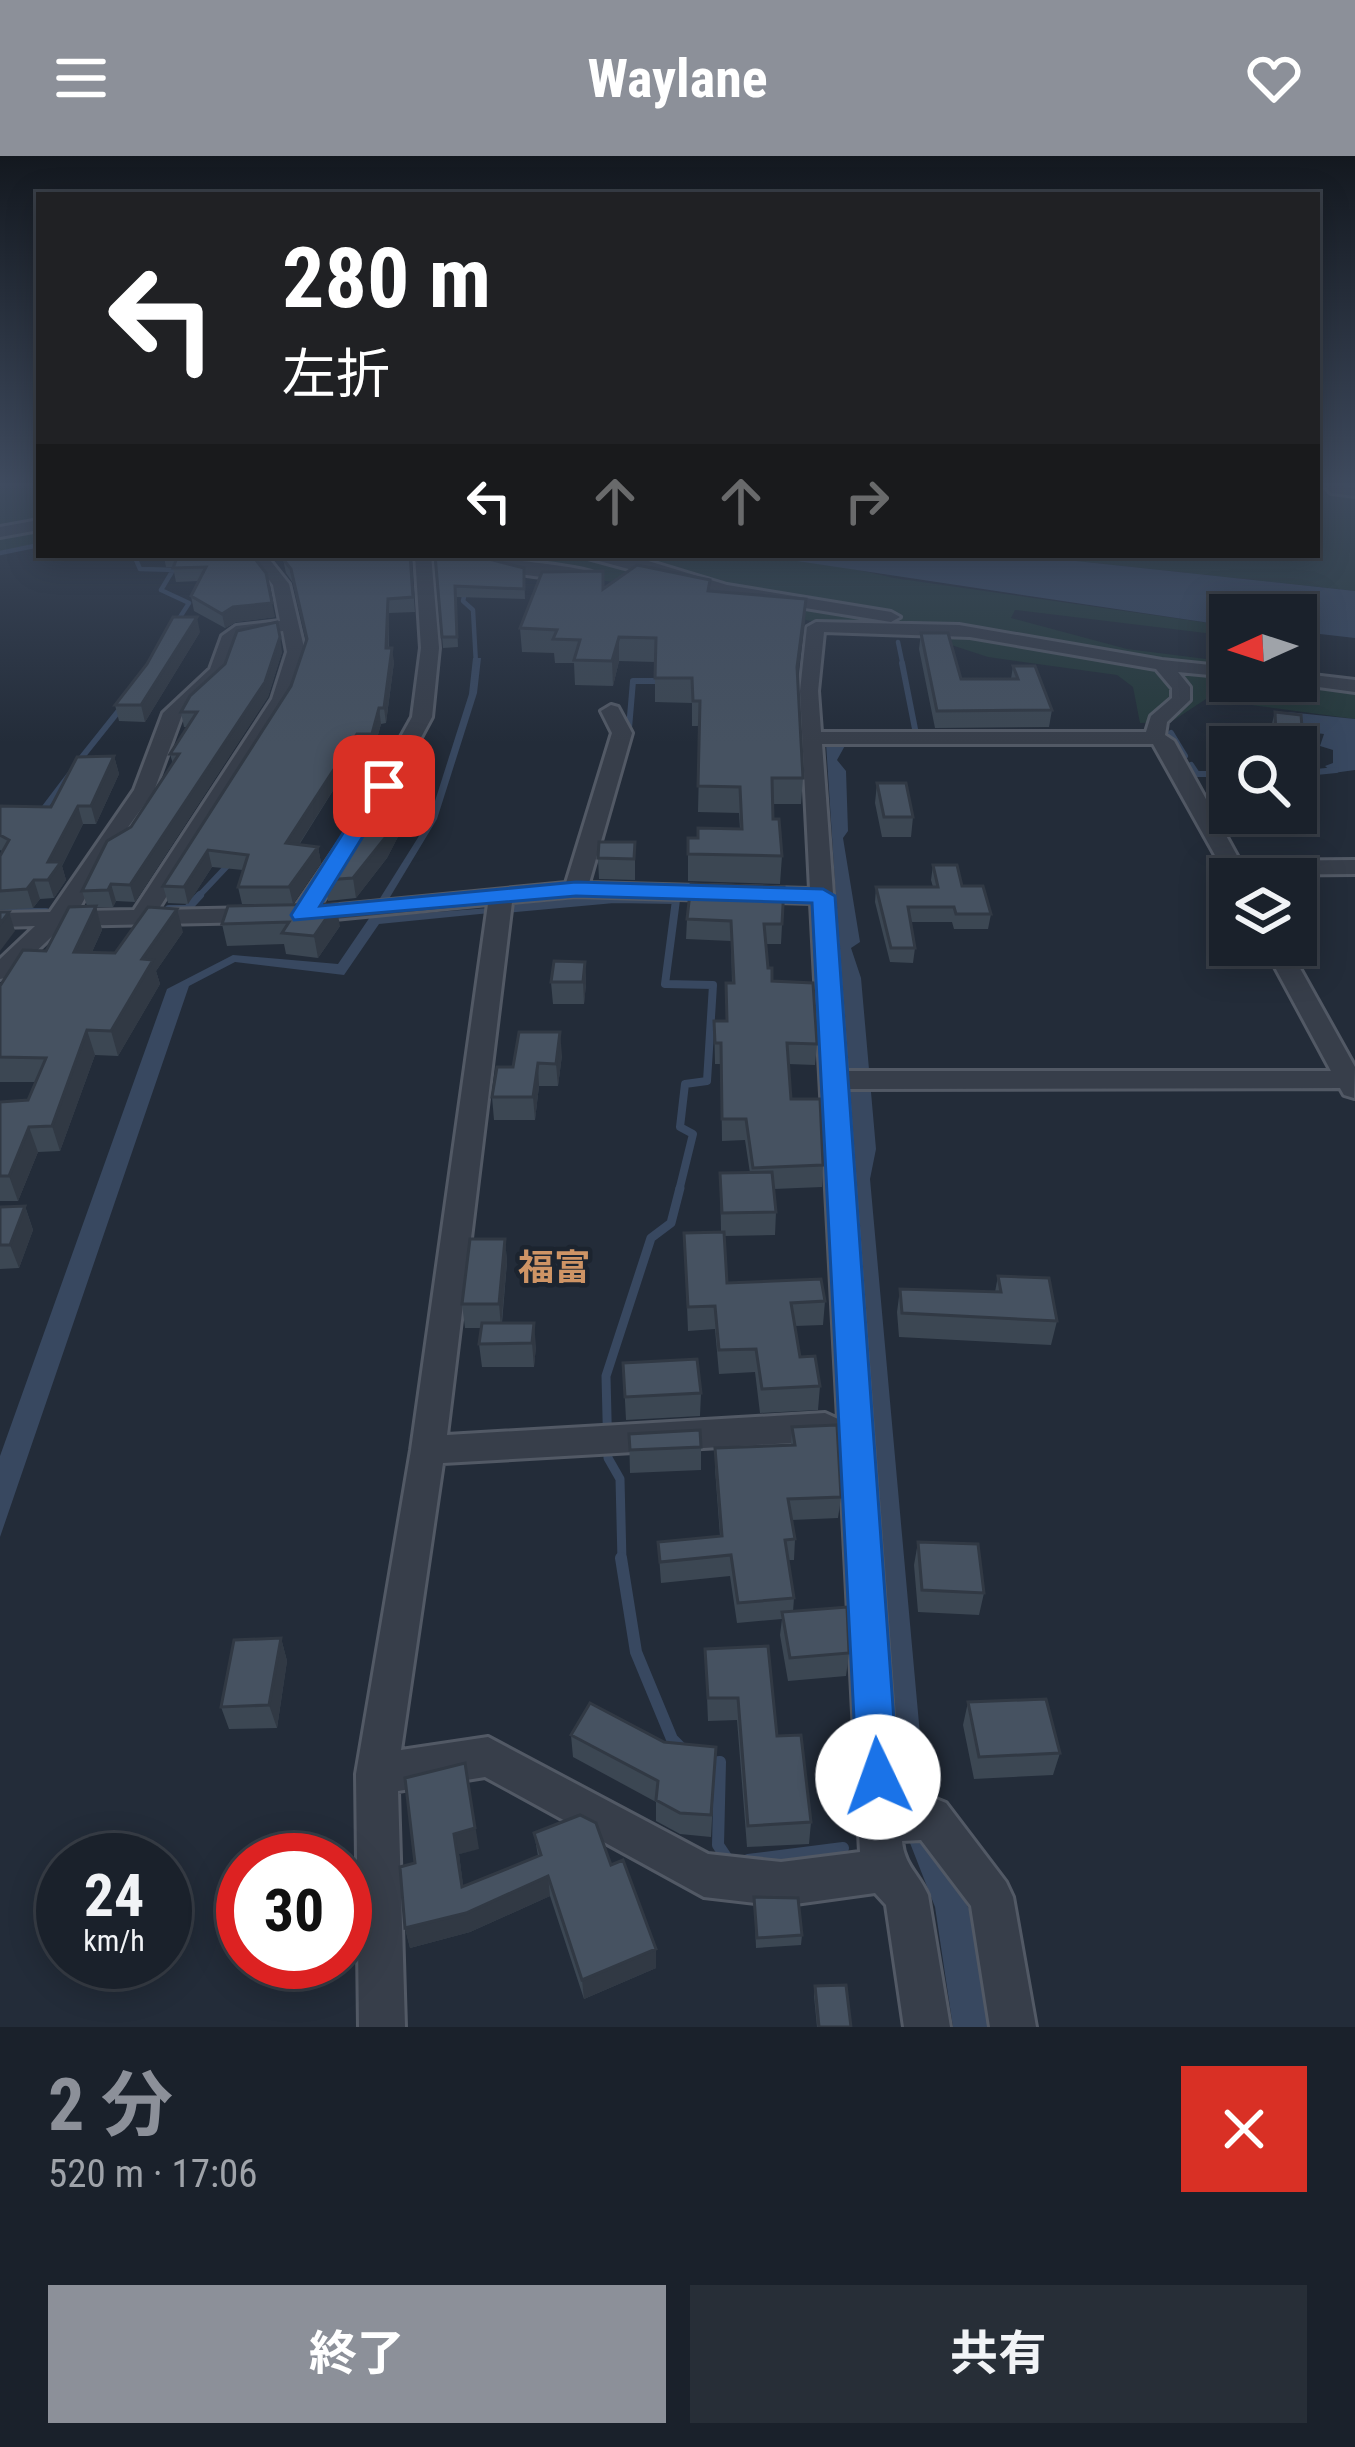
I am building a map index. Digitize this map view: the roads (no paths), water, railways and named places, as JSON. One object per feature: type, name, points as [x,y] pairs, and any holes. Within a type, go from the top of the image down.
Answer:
[{"type":"street","points":[[146,910],[281,699],[296,652],[274,569]]},
{"type":"street","points":[[302,915],[364,821],[422,717],[430,648],[424,569]]},
{"type":"street","points":[[529,569],[698,579]]},
{"type":"street","points":[[652,569],[725,590],[1209,670]]},
{"type":"street","points":[[0,973],[63,913],[144,791],[173,713],[219,671],[228,640],[242,630],[287,625]]},
{"type":"street","points":[[927,2027],[906,1894],[883,1870],[823,896],[824,738],[808,692],[816,627],[971,632]]},
{"type":"street","points":[[1155,738],[1157,720],[1181,700],[1181,686],[1162,665]]},
{"type":"street","points":[[1317,681],[1355,686]]},
{"type":"street","points":[[576,889],[622,733],[611,711]]},
{"type":"street","points":[[824,738],[1155,738],[1164,741],[1228,858]]},
{"type":"street","points":[[1317,869],[1355,867]]},
{"type":"street","points":[[0,920],[146,910],[302,915],[500,905],[576,889],[823,896]]},
{"type":"street","points":[[382,2027],[377,1774],[428,1450],[500,905]]},
{"type":"street","points":[[836,1079],[1352,1085],[1287,966]]},
{"type":"street","points":[[428,1450],[856,1426]]},
{"type":"street","points":[[377,1774],[488,1757],[704,1875],[781,1884],[883,1870]]},
{"type":"street","points":[[880,1820],[931,1818],[991,1897],[1013,2027]]},
{"type":"water","points":[[852,569],[1153,569],[1355,591],[1355,638],[1320,634],[1317,594],[1209,594],[1209,623]]},
{"type":"water","points":[[473,658],[481,658],[477,693],[437,819],[387,902],[377,903],[429,820],[469,694]]},
{"type":"water","points":[[1281,715],[1355,719],[1355,770],[1333,773],[1325,766],[1333,763],[1333,750],[1320,746],[1324,734],[1317,733],[1317,726],[1288,726]]},
{"type":"water","points":[[847,742],[837,760],[846,771],[848,831],[843,838],[860,942],[851,948],[861,978],[876,1149],[870,1179],[922,1757],[912,1784],[926,1834],[972,1914],[989,2027],[953,2027],[935,1907],[894,1802],[826,743]]},
{"type":"water","points":[[489,908],[490,913],[379,924],[344,975],[235,962],[189,986],[0,1537],[0,1456],[167,989],[233,955],[338,964],[370,917]]},
{"type":"waterway","points":[[152,569],[177,570]]},
{"type":"waterway","points":[[173,570],[161,590],[189,603],[175,625]]},
{"type":"waterway","points":[[466,588],[463,601],[473,610],[476,664]]},
{"type":"waterway","points":[[898,642],[903,666]]},
{"type":"waterway","points":[[902,663],[916,734]]},
{"type":"waterway","points":[[628,740],[633,681],[661,681]]},
{"type":"waterway","points":[[78,762],[121,708]]},
{"type":"waterway","points":[[1171,733],[1185,756]]},
{"type":"waterway","points":[[1191,765],[1197,774],[1209,774]]},
{"type":"waterway","points":[[1317,772],[1336,770]]},
{"type":"waterway","points":[[39,815],[70,774]]},
{"type":"waterway","points":[[197,898],[230,863]]},
{"type":"waterway","points":[[169,909],[187,909],[200,895]]},
{"type":"waterway","points":[[506,909],[614,899],[676,900],[665,984],[713,985],[707,1081],[685,1084],[680,1127],[693,1134],[679,1191]]},
{"type":"waterway","points":[[0,912],[46,912]]},
{"type":"waterway","points":[[622,1561],[620,1479],[608,1458],[606,1376],[651,1238],[671,1223],[680,1188]]},
{"type":"waterway","points":[[621,1558],[636,1652],[672,1739],[682,1749]]},
{"type":"waterway","points":[[710,1763],[720,1762],[718,1845],[728,1860]]},
{"type":"waterway","points":[[748,1860],[843,1848]]},
{"type":"district","name":"福富","points":[[554,1267]]}]
